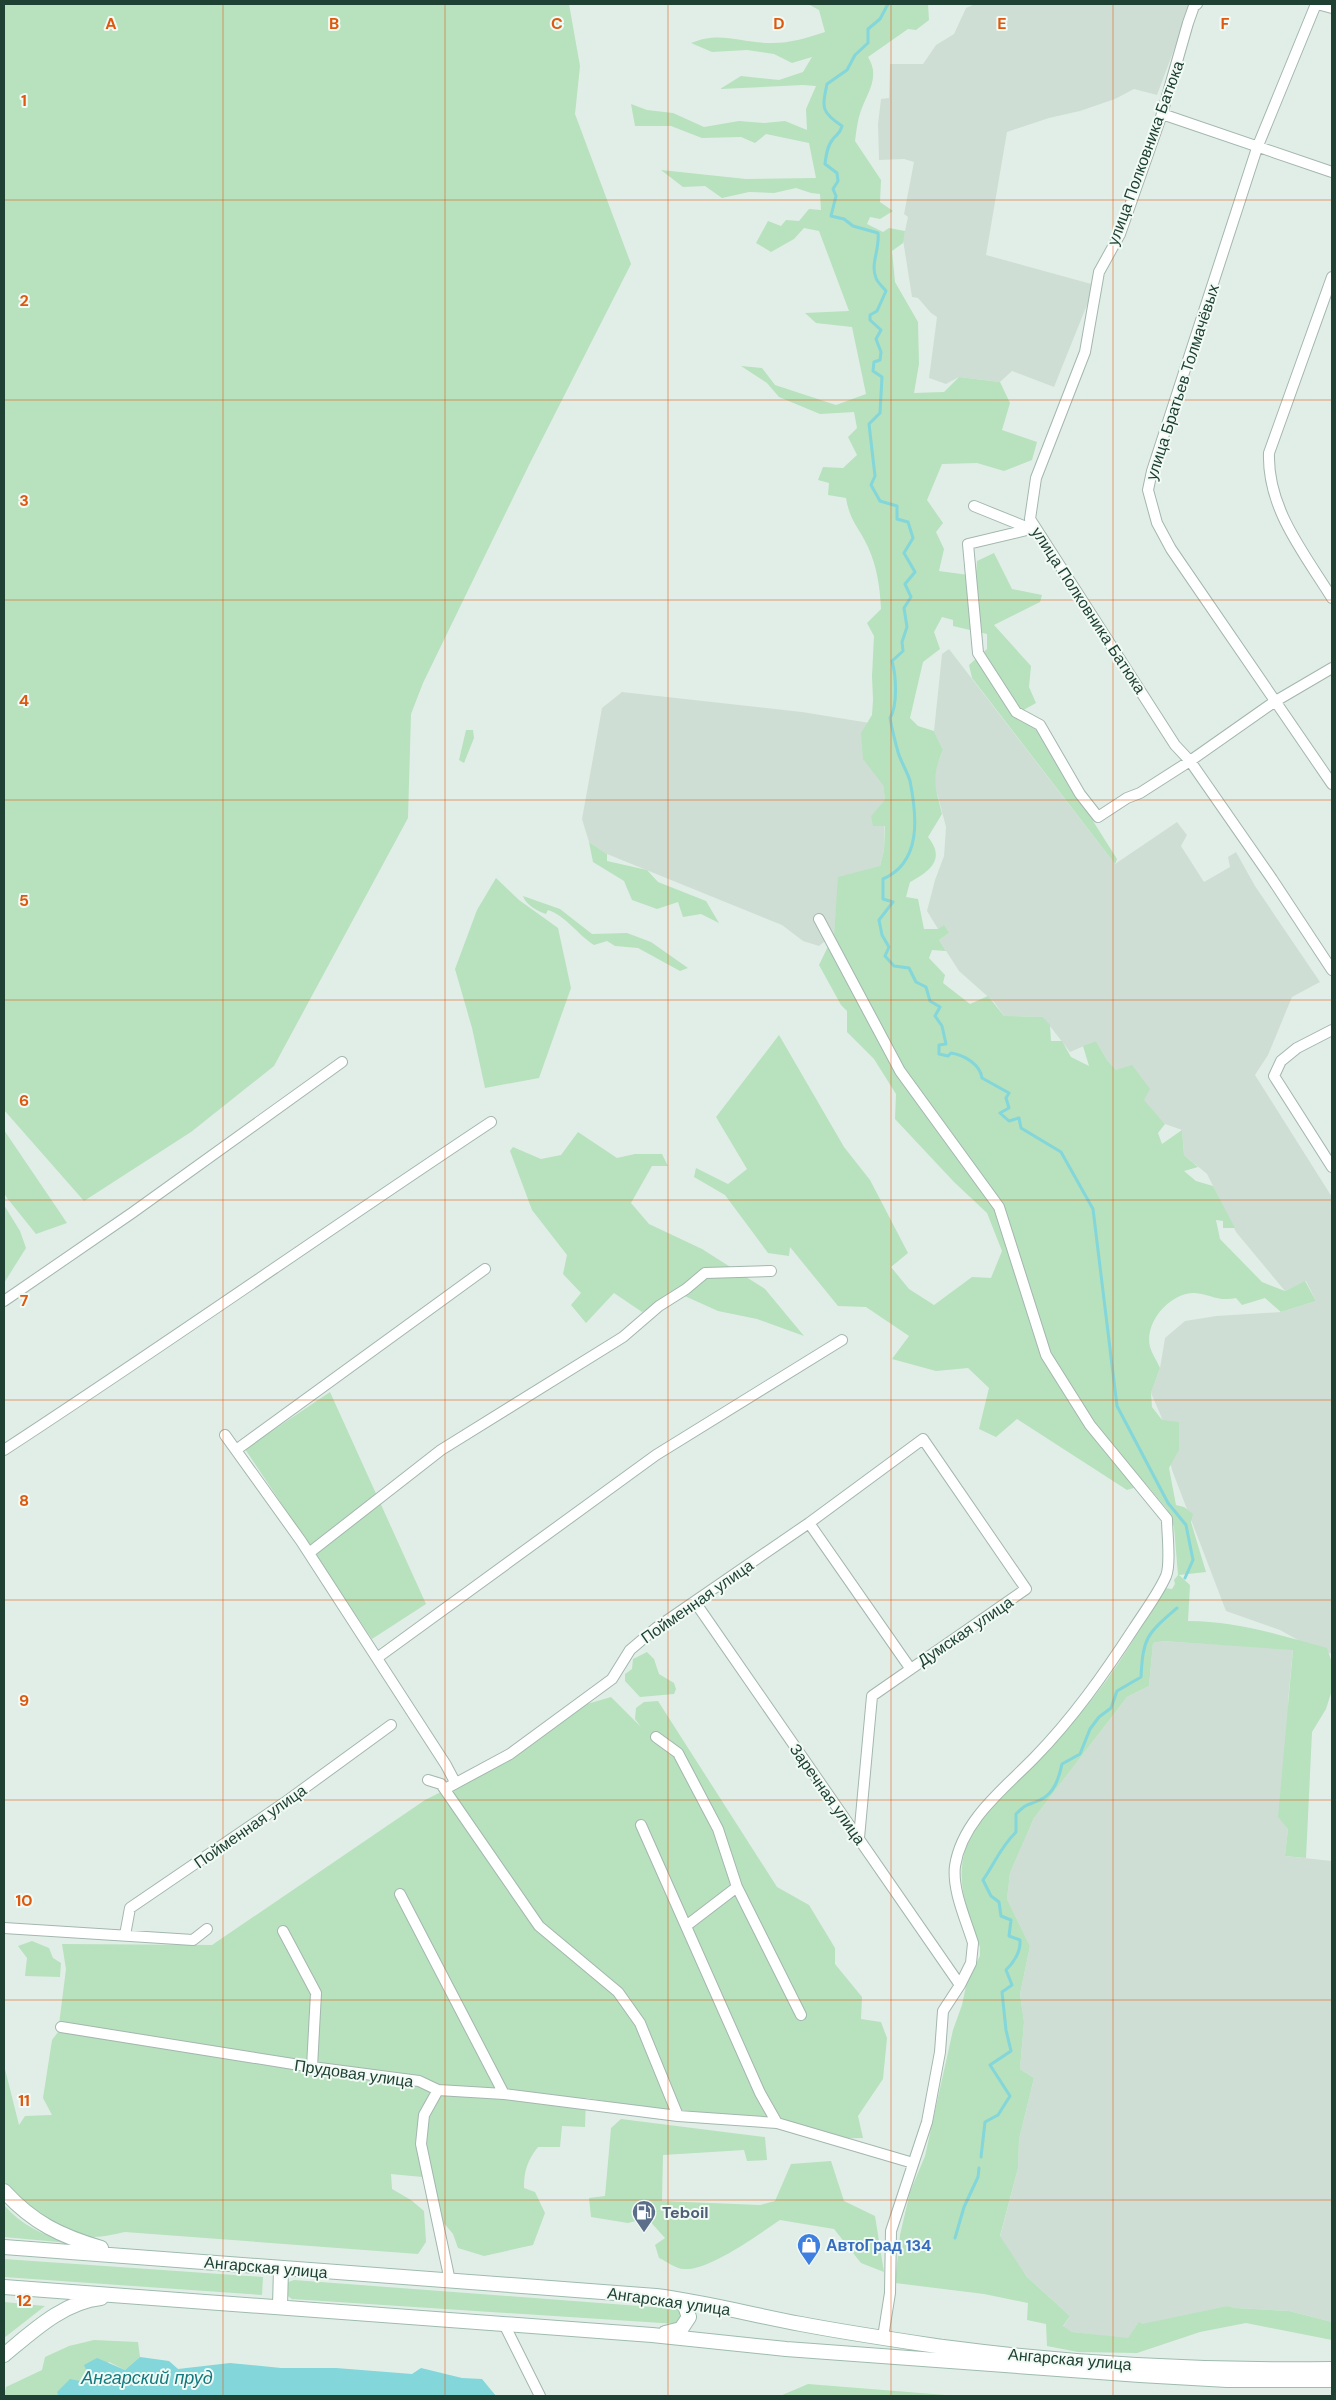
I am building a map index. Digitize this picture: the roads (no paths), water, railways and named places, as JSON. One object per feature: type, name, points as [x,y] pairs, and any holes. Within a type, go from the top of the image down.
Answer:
[{"type":"main road","points":[[4,2191],[19,2208],[41,2224],[72,2239],[124,2255]]},
{"type":"main road","name":"Ангарская улица","points":[[4,2247],[676,2298],[799,2324],[1004,2354],[1169,2367],[1250,2370],[1332,2369]]},
{"type":"main road","points":[[280,2306],[281,2269]]},
{"type":"main road","name":"Ангарская улица","points":[[4,2287],[280,2306],[505,2326],[652,2335],[786,2349],[1140,2376],[1227,2380],[1332,2380]]},
{"type":"main road","points":[[4,2355],[57,2314],[93,2299],[122,2295]]},
{"type":"main road","points":[[652,2335],[677,2332],[687,2321],[689,2312],[676,2298]]},
{"type":"street","name":"улица Полковника Батюка","points":[[1198,4],[1194,6],[1188,23],[1185,40],[1162,114],[1120,234],[1099,272],[1086,352],[1036,478],[1030,524],[1175,745],[1190,761],[1272,879],[1332,970]]},
{"type":"street","points":[[1317,4],[1332,8]]},
{"type":"street","name":"улица Братьев Толмачёвых","points":[[1317,4],[1257,148],[1152,471],[1148,490],[1157,523],[1171,549],[1274,702],[1332,784]]},
{"type":"street","points":[[1162,114],[1257,148],[1332,172]]},
{"type":"street","points":[[1332,278],[1269,453],[1268,470],[1280,513],[1332,598]]},
{"type":"street","points":[[974,506],[1030,524]]},
{"type":"street","points":[[1030,524],[968,544],[978,653],[1016,712],[1040,725],[1080,794],[1098,817],[1190,761],[1274,702],[1332,668]]},
{"type":"street","points":[[819,919],[900,1071],[999,1207],[1046,1355],[1090,1425],[1167,1519],[1167,1574],[1140,1618],[1112,1662],[1063,1728],[986,1806],[971,1826],[960,1850],[955,1880],[973,1943],[971,1963],[960,1986],[943,2012],[940,2052],[927,2122],[891,2231],[890,2292],[883,2337]]},
{"type":"street","points":[[1332,1030],[1297,1048],[1281,1061],[1274,1076],[1332,1166]]},
{"type":"street","points":[[4,1301],[342,1062]]},
{"type":"street","points":[[4,1450],[141,1360],[355,1212],[491,1122]]},
{"type":"street","points":[[236,1450],[485,1269]]},
{"type":"street","points":[[309,1553],[441,1450],[623,1338],[659,1306],[686,1289],[705,1273],[771,1271]]},
{"type":"street","points":[[377,1658],[656,1455],[842,1340]]},
{"type":"street","points":[[225,1435],[309,1553],[446,1765],[455,1782]]},
{"type":"street","name":"Пойменная улица","points":[[445,1789],[510,1754],[612,1680],[630,1650],[656,1628],[809,1522],[923,1439]]},
{"type":"street","name":"Думская улица","points":[[859,1838],[872,1696],[1026,1589],[923,1439]]},
{"type":"street","points":[[809,1522],[910,1668]]},
{"type":"street","name":"Заречная улица","points":[[695,1602],[960,1986]]},
{"type":"street","name":"Пойменная улица","points":[[125,1936],[130,1908],[284,1803],[391,1726]]},
{"type":"street","points":[[656,1737],[678,1753],[718,1829],[738,1887],[801,2015]]},
{"type":"street","points":[[428,1780],[441,1784],[445,1789],[539,1926],[618,1992],[640,2023],[678,2116]]},
{"type":"street","points":[[641,1825],[760,2093],[777,2123]]},
{"type":"street","points":[[686,1926],[738,1887]]},
{"type":"street","points":[[400,1894],[504,2094]]},
{"type":"street","points":[[4,1928],[193,1940],[206,1929]]},
{"type":"street","points":[[284,1931],[316,1992],[312,2067]]},
{"type":"street","name":"Прудовая улица","points":[[61,2027],[312,2067],[419,2081],[438,2090],[504,2094],[678,2116],[777,2123],[913,2163]]},
{"type":"street","points":[[438,2090],[424,2114],[421,2144],[450,2281]]},
{"type":"street","points":[[505,2326],[540,2396]]},
{"type":"water","name":"Ангарский пруд","points":[[140,2357],[169,2361],[178,2369],[230,2363],[281,2368],[336,2368],[412,2374],[421,2368],[462,2378],[482,2379],[496,2396],[58,2396],[57,2392],[70,2379],[85,2382],[88,2374],[84,2365],[97,2358],[125,2370]]},
{"type":"waterway","points":[[888,4],[880,19],[868,29],[868,43],[855,55],[847,70],[827,84],[824,99],[827,113],[842,126],[829,145],[825,164],[837,173],[838,181],[833,189],[836,196],[831,216],[844,219],[853,226],[878,233],[874,273],[886,291],[877,311],[870,315],[870,320],[881,330],[876,339],[881,352],[880,360],[874,362],[873,371],[882,377],[880,413],[869,424],[875,476],[871,485],[880,501],[897,506],[897,519],[908,522],[913,538],[904,553],[915,572],[905,584],[911,597],[904,608],[907,627],[902,642],[903,651],[892,661],[895,690],[893,712],[890,718],[898,752],[910,781],[915,823],[911,850],[905,861],[896,871],[883,879],[883,899],[893,902],[879,920],[882,935],[889,947],[885,956],[894,966],[909,968],[916,982],[926,987],[930,1001],[940,1007],[935,1016],[942,1026],[946,1044],[939,1045],[939,1054],[948,1056],[951,1053],[966,1058],[975,1064],[982,1078],[1009,1093],[1006,1098],[1009,1108],[1000,1113],[1009,1121],[1019,1118],[1021,1128],[1061,1152],[1093,1209],[1117,1406],[1168,1503],[1186,1525],[1193,1560],[1185,1578]]},
{"type":"waterway","points":[[981,2157],[985,2122],[998,2115],[1010,2096],[990,2065],[1011,2051],[1006,2030],[1002,1992],[1012,1985],[1006,1970],[1012,1964],[1020,1944],[1020,1940],[1009,1936],[1011,1920],[1001,1916],[999,1902],[991,1896],[983,1880],[1002,1849],[1016,1832],[1016,1814],[1025,1806],[1049,1794],[1057,1780],[1062,1764],[1080,1754],[1090,1729],[1099,1717],[1111,1708],[1117,1691],[1141,1677],[1143,1653],[1148,1637],[1177,1608]]},
{"type":"waterway","points":[[955,2238],[964,2207],[978,2177],[979,2168]]},
{"type":"place","name":"Teboil","points":[[644,2233]]},
{"type":"place","name":"АвтоГрад 134","points":[[809,2266]]}]
